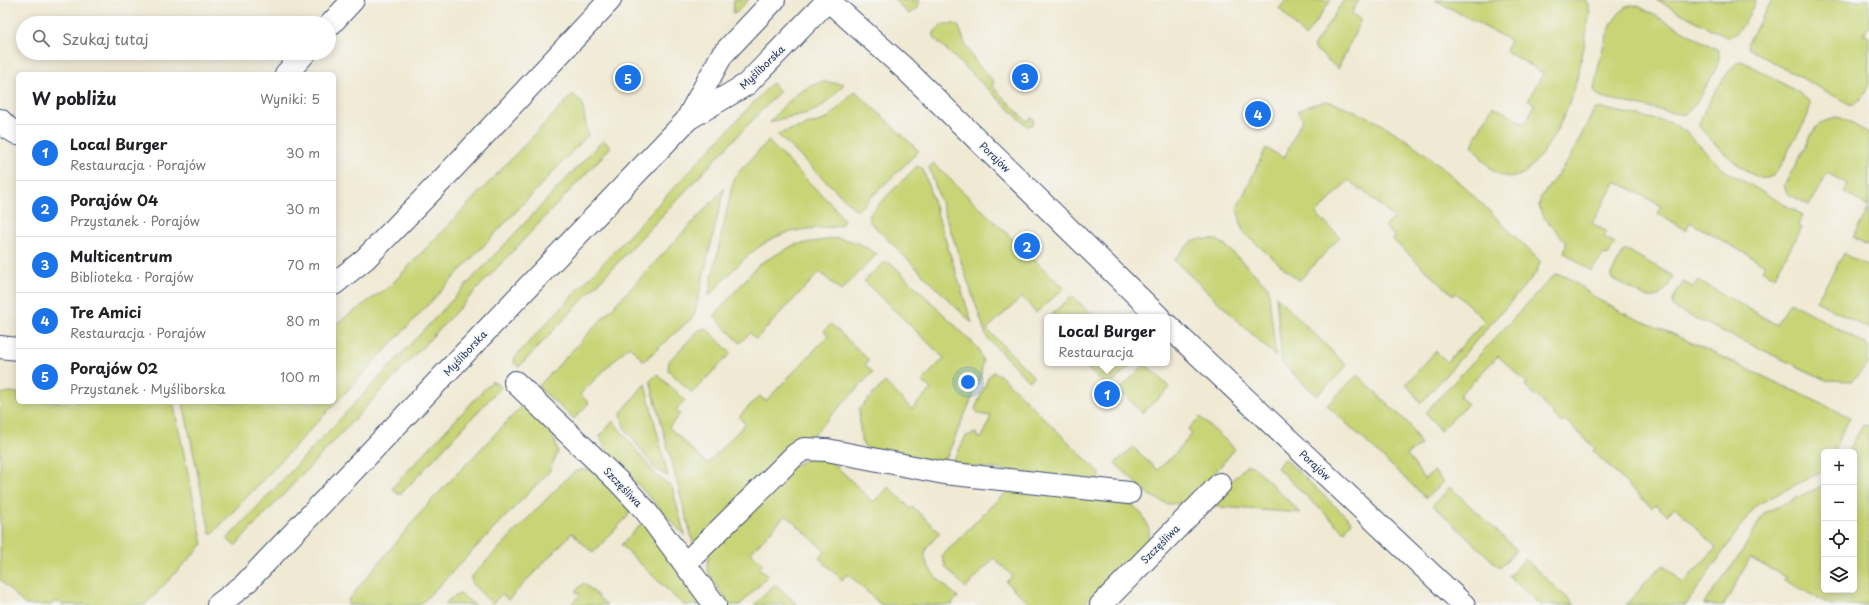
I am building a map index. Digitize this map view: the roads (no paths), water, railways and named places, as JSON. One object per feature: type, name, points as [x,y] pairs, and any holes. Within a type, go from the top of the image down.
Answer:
[{"type":"street","points":[[336,18],[353,0]]},
{"type":"street","points":[[336,282],[365,259],[437,185],[610,0]]},
{"type":"street","name":"Myśliborska","points":[[218,605],[244,585],[686,121],[722,56],[774,0]]},
{"type":"street","name":"Myśliborska","points":[[686,121],[747,84],[828,0]]},
{"type":"street","name":"Porajów","points":[[828,0],[904,68],[1156,314]]},
{"type":"street","points":[[288,72],[299,60]]},
{"type":"street","points":[[0,120],[8,128],[16,133]]},
{"type":"street","name":"Porajów","points":[[1170,328],[1464,605]]},
{"type":"street","points":[[0,347],[16,350]]},
{"type":"street","name":"Szczęśliwa","points":[[515,382],[582,446],[644,510],[686,563],[715,605]]},
{"type":"street","points":[[686,563],[795,455],[804,449],[827,450],[944,472],[1129,493]]},
{"type":"street","name":"Szczęśliwa","points":[[1100,605],[1220,484]]},
{"type":"street","name":"Myśliborska","points":[[234,605],[244,585]]},
{"type":"place","name":"Multicentrum","points":[[1025,77]]},
{"type":"place","name":"Porajów 02","points":[[628,78]]},
{"type":"place","name":"Tre Amici","points":[[1258,114]]},
{"type":"place","name":"Porajów 04","points":[[1027,246]]},
{"type":"place","name":"Local Burger","points":[[1107,394]]}]
